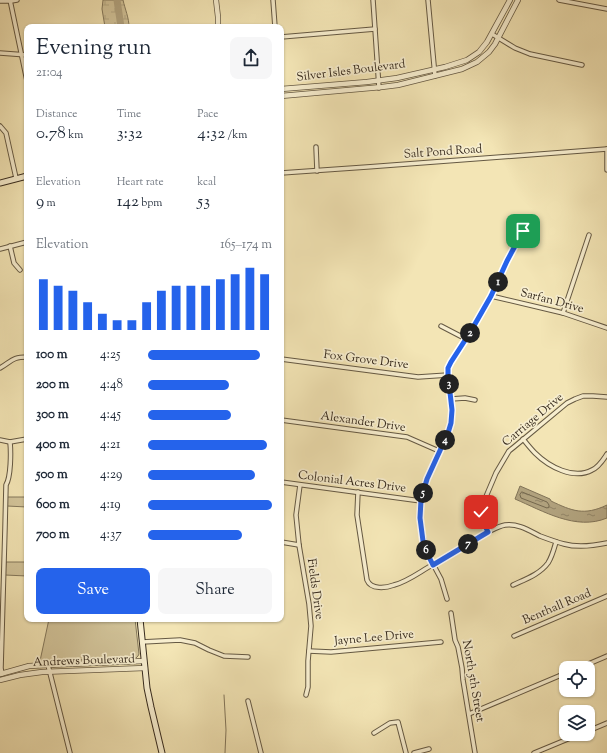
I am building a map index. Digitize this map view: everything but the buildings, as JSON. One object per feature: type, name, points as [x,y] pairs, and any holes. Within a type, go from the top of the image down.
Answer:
[{"type":"main road","points":[[0,183],[24,177]]},
{"type":"main road","points":[[140,622],[151,708],[162,753]]},
{"type":"street","points":[[0,1],[17,0]]},
{"type":"street","points":[[216,0],[218,24]]},
{"type":"street","points":[[273,0],[275,24]]},
{"type":"street","points":[[372,0],[379,88]]},
{"type":"street","points":[[428,0],[435,76]]},
{"type":"street","name":"Silver Isles Boulevard","points":[[284,89],[397,78],[460,63],[474,56],[484,47],[510,0]]},
{"type":"street","name":"Silver Isles Boulevard","points":[[284,96],[379,88],[462,69],[477,62],[489,52],[495,44],[518,0]]},
{"type":"street","points":[[559,0],[607,9]]},
{"type":"street","points":[[10,1],[24,68]]},
{"type":"street","points":[[284,37],[375,29]]},
{"type":"street","points":[[492,34],[515,48],[530,54],[582,65]]},
{"type":"street","points":[[0,53],[24,54]]},
{"type":"street","points":[[0,126],[6,133],[16,178]]},
{"type":"street","points":[[316,147],[317,170]]},
{"type":"street","points":[[607,149],[607,170]]},
{"type":"street","name":"Salt Pond Road","points":[[284,173],[607,149]]},
{"type":"street","points":[[447,598],[441,579],[426,551],[423,541],[420,518],[421,500],[427,479],[451,423],[452,410],[448,375],[450,364],[466,340],[491,296],[523,231],[526,220]]},
{"type":"street","points":[[563,313],[589,235]]},
{"type":"street","points":[[0,248],[24,243]]},
{"type":"street","points":[[10,246],[14,264],[20,270]]},
{"type":"street","name":"Sarfan Drive","points":[[491,296],[563,313],[607,328]]},
{"type":"street","points":[[441,326],[466,340]]},
{"type":"street","points":[[0,368],[11,360],[18,357],[24,357]]},
{"type":"street","name":"Fox Grove Drive","points":[[284,359],[418,377],[448,375]]},
{"type":"street","name":"Carriage Drive","points":[[488,532],[481,518],[484,500],[509,451],[567,403],[574,399],[583,396],[607,397]]},
{"type":"street","points":[[451,399],[465,398],[475,400]]},
{"type":"street","name":"Alexander Drive","points":[[284,420],[407,437],[439,451]]},
{"type":"street","points":[[523,439],[542,460],[557,469],[577,474],[586,473],[593,470],[607,454]]},
{"type":"street","points":[[0,440],[10,442],[24,440]]},
{"type":"street","points":[[2,680],[1,668],[6,485],[8,482],[10,468],[10,442]]},
{"type":"street","name":"Colonial Acres Drive","points":[[284,482],[421,500]]},
{"type":"street","name":"Fields Drive","points":[[300,485],[296,515],[311,626],[308,661],[308,687],[306,695]]},
{"type":"street","points":[[358,492],[357,515],[367,580],[369,584],[374,587],[395,585],[402,582],[488,532],[505,525],[513,524],[566,545],[599,545],[607,542]]},
{"type":"street","points":[[284,542],[299,545]]},
{"type":"street","points":[[513,585],[542,570],[549,562],[556,542]]},
{"type":"street","name":"Benthall Road","points":[[514,636],[607,596]]},
{"type":"street","name":"North 5th Street","points":[[451,613],[455,640],[458,647],[462,668],[475,753]]},
{"type":"street","points":[[142,642],[180,640],[195,643],[224,656],[248,656]]},
{"type":"street","name":"Jayne Lee Drive","points":[[309,651],[331,652],[441,642]]},
{"type":"street","points":[[595,661],[607,656]]},
{"type":"street","name":"Andrews Boulevard","points":[[1,674],[29,666],[144,661]]},
{"type":"street","points":[[48,665],[70,753]]},
{"type":"street","name":"Andrews Boulevard","points":[[2,680],[31,673],[49,671],[145,668]]},
{"type":"street","points":[[469,714],[559,677]]},
{"type":"street","points":[[248,701],[261,753]]},
{"type":"street","points":[[374,734],[390,723],[398,722],[406,753]]},
{"type":"street","points":[[595,728],[607,723]]},
{"type":"street","points":[[534,753],[563,741]]},
{"type":"street","points":[[414,753],[429,749]]},
{"type":"green space","points":[[103,0],[123,0],[129,24],[104,24],[102,9]]},
{"type":"green space","points":[[7,497],[24,497],[24,507],[7,506]]},
{"type":"green space","points":[[6,562],[24,562],[24,576],[5,575]]},
{"type":"green space","points":[[48,622],[135,622],[139,654],[136,658],[40,661]]},
{"type":"water","points":[[520,486],[572,510],[592,510],[607,505],[607,518],[583,522],[572,521],[548,514],[515,499]]},
{"type":"waterway","points":[[117,0],[121,24]]},
{"type":"waterway","points":[[224,695],[226,730],[225,753]]},
{"type":"route","points":[[481,512],[481,518],[488,532],[433,565],[423,541],[420,512],[421,500],[427,479],[451,423],[452,410],[448,368],[491,296],[523,231]]}]
